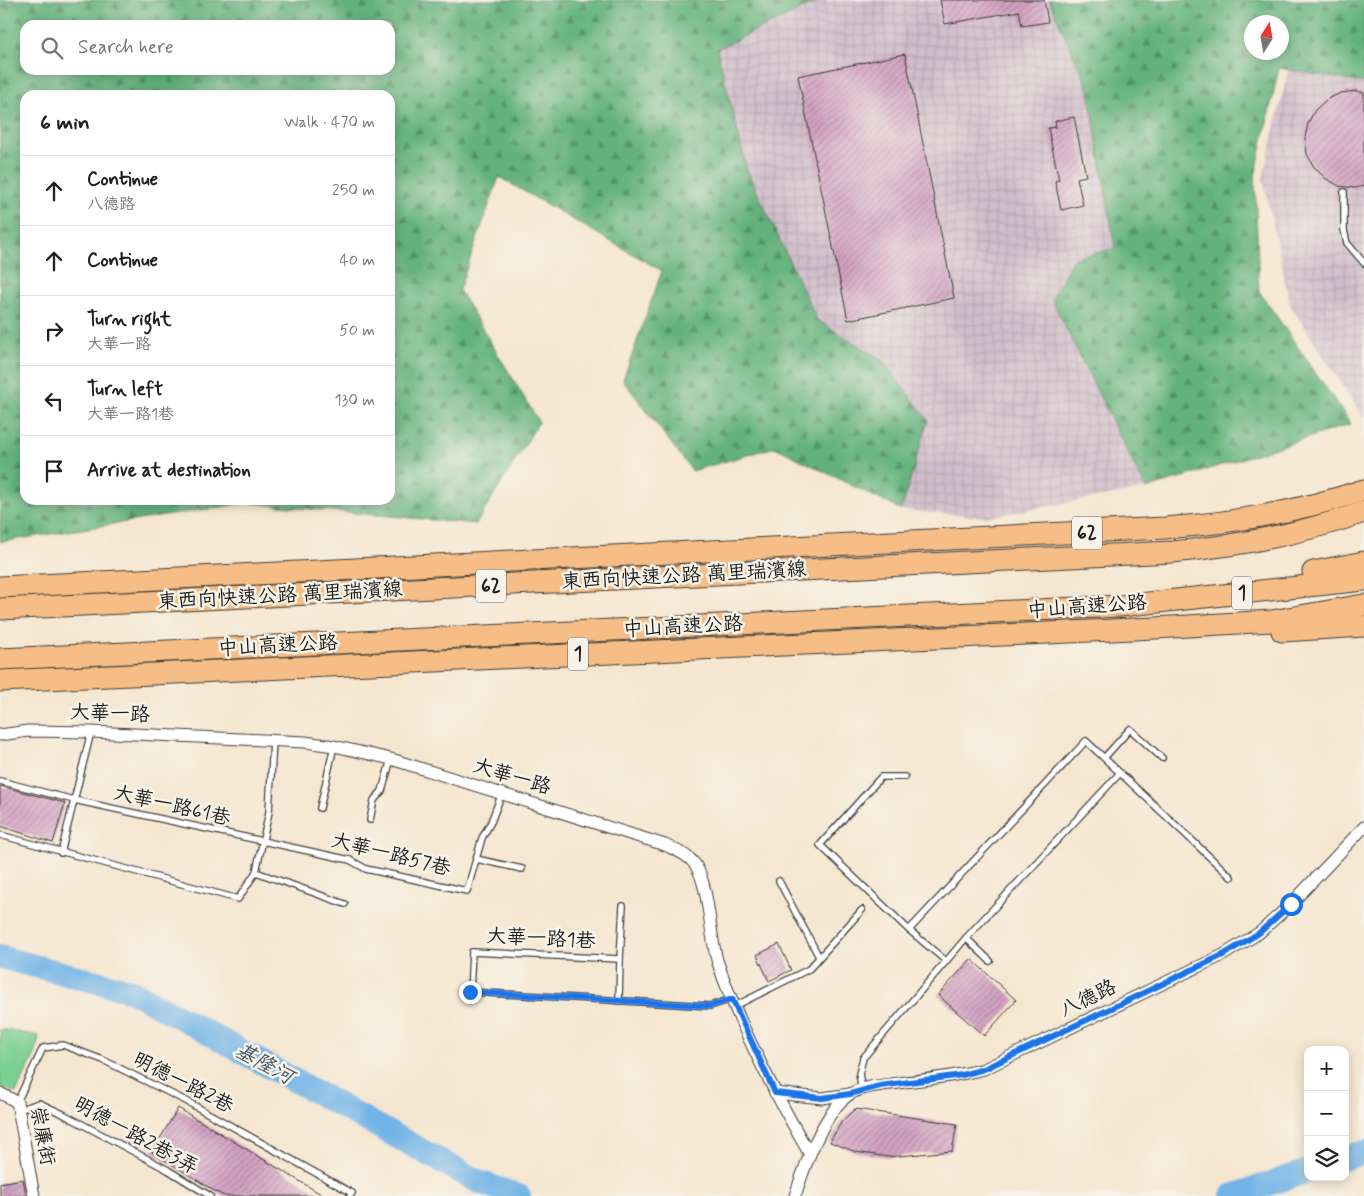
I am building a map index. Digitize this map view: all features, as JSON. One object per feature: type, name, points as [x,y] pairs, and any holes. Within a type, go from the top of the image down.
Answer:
[{"type":"highway","name":"東西向快速公路 萬里瑞濱線","points":[[0,587],[967,539],[1208,525],[1284,513],[1325,503],[1364,490]]},
{"type":"highway","name":"東西向快速公路 萬里瑞濱線","points":[[0,609],[982,562],[1219,548],[1289,535],[1364,512]]},
{"type":"highway","points":[[1120,606],[1188,591],[1327,570],[1364,562]]},
{"type":"highway","name":"中山高速公路","points":[[0,659],[1120,606],[1364,580]]},
{"type":"highway","name":"中山高速公路","points":[[0,681],[1155,628],[1271,621],[1364,605]]},
{"type":"highway","points":[[1155,628],[1197,636],[1364,626]]},
{"type":"street","name":"大華一路","points":[[0,735],[28,731],[91,732],[273,740],[334,746],[391,759],[502,793],[665,845],[680,852],[694,863],[704,894],[714,951],[734,1002],[775,1093],[809,1153]]},
{"type":"street","name":"八德路","points":[[794,1196],[809,1153],[825,1125],[850,1094],[862,1089],[962,1075],[984,1069],[1223,955],[1259,933],[1291,904],[1364,827]]},
{"type":"street","name":"崇廉街","points":[[0,1093],[17,1106],[34,1196]]},
{"type":"street","points":[[775,1093],[822,1098],[850,1094]]},
{"type":"lane","points":[[1344,192],[1344,230],[1347,243],[1364,263]]},
{"type":"lane","points":[[1104,758],[1130,729],[1162,758]]},
{"type":"lane","points":[[61,853],[91,732]]},
{"type":"lane","points":[[0,835],[61,853],[238,899],[256,872],[269,812],[273,740]]},
{"type":"lane","points":[[909,930],[1086,741],[1231,877]]},
{"type":"lane","points":[[320,808],[334,746]]},
{"type":"lane","points":[[370,820],[374,800],[382,791],[391,759]]},
{"type":"lane","points":[[862,1089],[859,1074],[863,1058],[966,938],[1120,773]]},
{"type":"lane","points":[[905,776],[881,777],[820,845],[909,930],[946,961]]},
{"type":"lane","name":"大華一路61巷","points":[[0,781],[74,800],[262,842]]},
{"type":"lane","name":"大華一路57巷","points":[[262,842],[350,860],[366,869],[467,891],[482,838],[491,822],[502,793]]},
{"type":"lane","points":[[476,859],[522,869]]},
{"type":"lane","points":[[256,872],[345,904]]},
{"type":"lane","points":[[779,881],[819,957]]},
{"type":"lane","name":"大華一路1巷","points":[[623,906],[620,959],[472,952],[470,992],[710,1006],[734,1002],[808,969],[862,910]]},
{"type":"lane","points":[[966,938],[990,961]]},
{"type":"lane","points":[[619,1001],[620,959]]},
{"type":"lane","name":"明德一路2巷","points":[[17,1106],[43,1048],[63,1045],[103,1060],[186,1101],[352,1193],[350,1196]]},
{"type":"lane","name":"明德一路2巷3弄","points":[[17,1106],[39,1103],[63,1114],[168,1170],[210,1196]]},
{"type":"shaded area","points":[[821,0],[1049,0],[1088,87],[1115,248],[1073,259],[1052,300],[1146,489],[988,517],[901,510],[927,420],[883,361],[817,320],[747,170],[717,49]]},
{"type":"shaded area","points":[[1364,0],[1364,418],[1290,305],[1263,179],[1294,45]]},
{"type":"green space","points":[[0,0],[821,0],[717,49],[747,170],[817,320],[883,361],[928,420],[901,510],[775,447],[692,471],[623,380],[662,271],[499,177],[459,290],[539,422],[476,524],[268,505],[395,505],[395,90],[20,90],[20,505],[233,505],[0,542]]},
{"type":"green space","points":[[1049,0],[1364,0],[1364,83],[1279,68],[1255,177],[1259,291],[1351,424],[1146,489],[1052,300],[1073,259],[1115,248],[1088,87]]},
{"type":"green space","points":[[0,1029],[39,1036],[36,1052],[16,1093],[0,1086]]},
{"type":"building","points":[[940,0],[1044,0],[1048,22],[1022,26],[1019,11],[945,24]]},
{"type":"building","points":[[905,54],[954,298],[848,320],[798,76]]},
{"type":"building","points":[[1356,91],[1364,93],[1364,186],[1355,188],[1339,186],[1325,178],[1314,167],[1307,154],[1305,138],[1308,123],[1315,110],[1327,99],[1341,93]]},
{"type":"building","points":[[1074,117],[1086,176],[1077,178],[1083,205],[1061,210],[1055,181],[1059,180],[1048,128],[1056,127],[1055,121]]},
{"type":"building","points":[[0,786],[65,803],[53,843],[0,826]]},
{"type":"building","points":[[779,944],[791,970],[769,981],[757,955]]},
{"type":"building","points":[[971,959],[1016,1000],[984,1036],[938,995]]},
{"type":"building","points":[[178,1108],[324,1196],[224,1196],[213,1190],[152,1152]]},
{"type":"building","points":[[855,1109],[957,1124],[952,1151],[888,1157],[856,1152],[830,1142],[842,1121]]},
{"type":"building","points":[[23,1179],[26,1196],[0,1196],[0,1183]]},
{"type":"waterway","name":"基隆河","points":[[0,957],[132,991],[479,1182],[519,1196]]},
{"type":"waterway","name":"基隆河","points":[[1349,1157],[1364,1152]]},
{"type":"waterway","name":"基隆河","points":[[1232,1196],[1304,1172]]},
{"type":"route","points":[[470,992],[710,1006],[732,999],[775,1093],[822,1098],[850,1094],[862,1089],[880,1086],[962,1075],[984,1069],[1223,955],[1259,933],[1291,904]]}]
